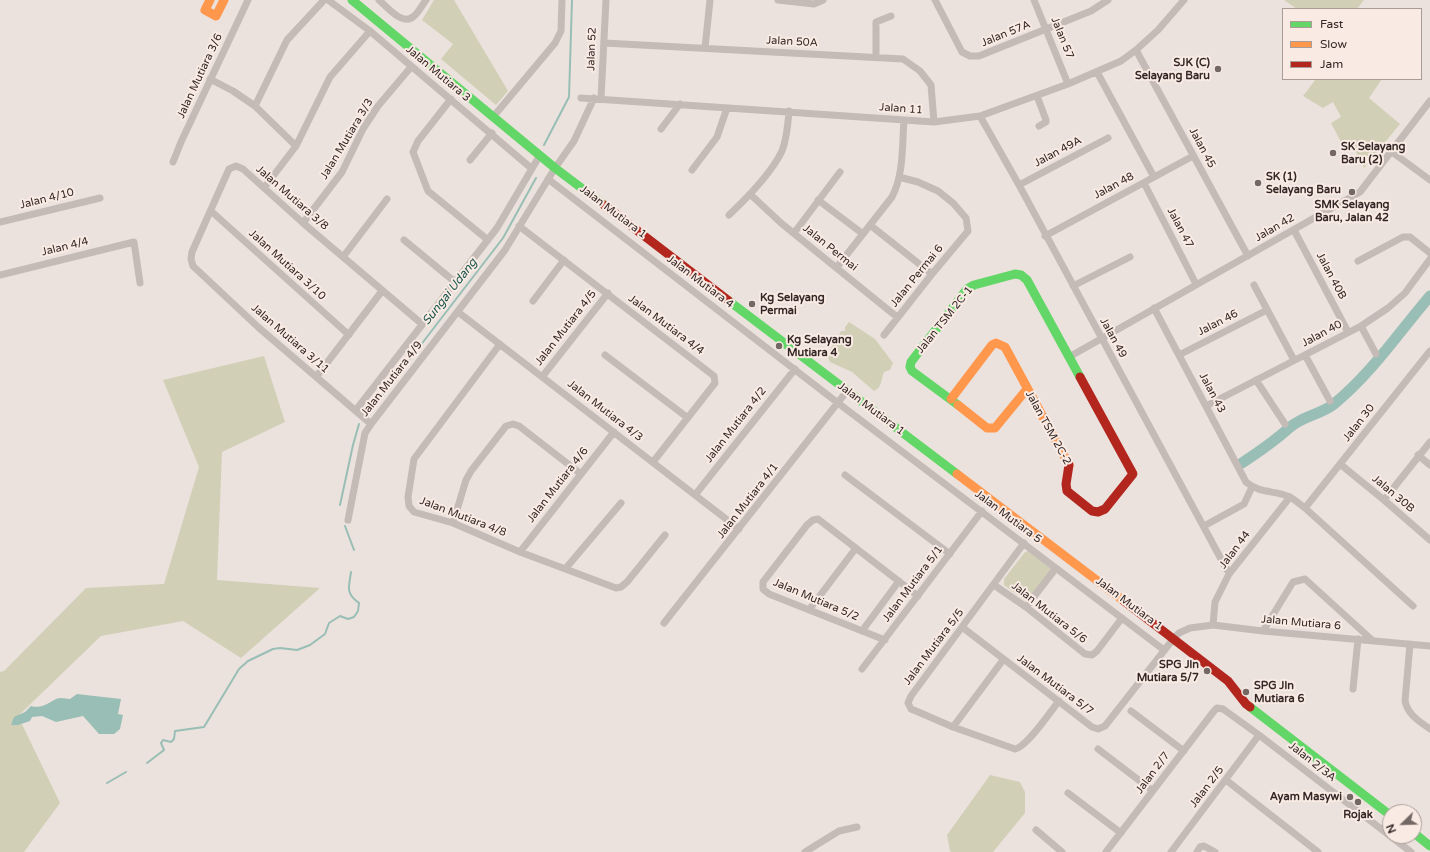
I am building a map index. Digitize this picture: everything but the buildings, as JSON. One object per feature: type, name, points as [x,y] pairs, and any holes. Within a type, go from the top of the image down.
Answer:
[{"type":"street","points":[[210,0],[205,10],[216,16],[224,0]]},
{"type":"street","name":"Jalan Mutiara 3/6","points":[[174,162],[181,142],[248,0]]},
{"type":"street","points":[[255,106],[287,40],[324,0]]},
{"type":"street","name":"Jalan Mutiara 3","points":[[328,0],[370,31],[410,67],[451,99],[532,168]]},
{"type":"street","name":"Jalan Mutiara 1","points":[[352,0],[555,168],[1174,638],[1228,681],[1246,704],[1382,809]]},
{"type":"street","points":[[379,0],[401,19],[414,17],[426,0]]},
{"type":"street","points":[[493,117],[555,43],[561,31],[562,0]]},
{"type":"street","name":"Jalan 52","points":[[598,98],[604,42],[606,0]]},
{"type":"street","points":[[705,48],[710,0]]},
{"type":"street","points":[[778,0],[814,4],[823,0]]},
{"type":"street","name":"Jalan 57A","points":[[934,0],[962,52],[970,56],[979,56],[1046,30],[1091,11],[1108,0]]},
{"type":"street","name":"Jalan 57","points":[[1034,0],[1068,84]]},
{"type":"street","name":"Jalan 11","points":[[581,98],[934,122],[980,116],[1068,84],[1122,61],[1158,30],[1184,0]]},
{"type":"street","points":[[876,57],[876,22],[891,16]]},
{"type":"street","points":[[264,188],[296,146],[330,77],[370,31]]},
{"type":"street","name":"Jalan 50A","points":[[604,42],[876,57],[902,60],[920,71],[931,85],[934,122]]},
{"type":"street","name":"Jalan 45","points":[[1136,50],[1248,256]]},
{"type":"street","name":"Jalan Mutiara 3/3","points":[[303,223],[342,172],[363,129],[378,106],[410,67]]},
{"type":"street","points":[[1097,72],[1154,177]]},
{"type":"street","points":[[210,79],[233,91],[255,106],[296,146]]},
{"type":"street","points":[[1037,96],[1046,120],[1046,122],[1039,126]]},
{"type":"street","name":"Jalan Mutiara 4/9","points":[[348,520],[365,433],[370,424],[505,250],[548,179],[574,141],[598,98]]},
{"type":"street","points":[[451,99],[418,141],[413,152],[428,191],[488,240]]},
{"type":"street","points":[[661,129],[680,104]]},
{"type":"street","name":"Jalan 42","points":[[1102,339],[1196,284],[1360,192],[1429,104]]},
{"type":"street","points":[[692,170],[717,137],[727,108]]},
{"type":"street","points":[[729,215],[751,194],[782,151],[788,130],[789,111]]},
{"type":"street","name":"Jalan 49","points":[[980,116],[1019,185],[1045,236],[1227,570]]},
{"type":"street","points":[[836,267],[892,198],[897,188],[904,120]]},
{"type":"street","points":[[470,160],[492,133]]},
{"type":"street","name":"Jalan 49A","points":[[1019,185],[1108,138]]},
{"type":"street","points":[[1392,152],[1430,180]]},
{"type":"street","points":[[356,410],[497,228],[540,155]]},
{"type":"street","name":"Jalan 48","points":[[1045,236],[1193,156]]},
{"type":"street","name":"Jalan Mutiara 3/8","points":[[196,269],[192,263],[191,256],[229,170],[233,166],[239,167],[422,324]]},
{"type":"street","points":[[794,233],[840,172]]},
{"type":"street","name":"Jalan Permai 6","points":[[884,335],[968,231],[966,218],[953,203],[938,190],[918,182],[899,177]]},
{"type":"street","name":"Jalan Mutiara 4","points":[[548,179],[838,403]]},
{"type":"street","name":"Jalan 47","points":[[1144,183],[1196,284]]},
{"type":"street","name":"Jalan Permai","points":[[751,194],[781,223],[897,317]]},
{"type":"street","name":"Jalan 4/10","points":[[0,222],[100,198]]},
{"type":"street","points":[[343,257],[387,199]]},
{"type":"street","points":[[818,200],[863,234]]},
{"type":"street","name":"Jalan Mutiara 3/10","points":[[211,211],[348,335]]},
{"type":"street","points":[[870,225],[932,274]]},
{"type":"street","name":"Jalan Mutiara 4/4","points":[[520,226],[714,376],[715,383],[653,462]]},
{"type":"street","name":"Jalan 40B","points":[[1294,230],[1348,332]]},
{"type":"street","points":[[1358,261],[1403,237],[1410,237],[1430,253]]},
{"type":"street","points":[[404,240],[455,282]]},
{"type":"street","name":"Jalan 4/4","points":[[0,275],[134,242],[140,283]]},
{"type":"street","points":[[1073,286],[1130,257]]},
{"type":"street","name":"Jalan 40","points":[[1206,406],[1361,326],[1388,308],[1405,293],[1430,259]]},
{"type":"street","points":[[533,301],[564,260]]},
{"type":"street","name":"Jalan Mutiara 3/11","points":[[196,269],[258,327],[356,410],[370,424]]},
{"type":"street","name":"Jalan TSM 2C-1","points":[[1027,389],[995,428],[991,429],[987,428],[951,399],[912,371],[910,367],[911,362],[967,289],[981,282],[1015,274],[1021,275],[1027,280],[1133,474],[1105,509]]},
{"type":"street","points":[[1254,285],[1294,360]]},
{"type":"street","points":[[316,377],[382,291]]},
{"type":"street","name":"Jalan Mutiara 4/5","points":[[542,377],[608,293]]},
{"type":"street","name":"Jalan 43","points":[[1154,308],[1246,482],[1252,487]]},
{"type":"street","name":"Jalan 46","points":[[1179,355],[1267,310]]},
{"type":"street","name":"Jalan Mutiara 4/3","points":[[458,312],[739,529]]},
{"type":"street","points":[[1361,326],[1376,354]]},
{"type":"street","points":[[1069,357],[1102,339]]},
{"type":"street","name":"Jalan TSM 2C-2","points":[[951,399],[992,345],[996,343],[1005,347],[1069,464],[1070,468],[1065,484],[1066,488],[1092,511],[1098,512],[1105,509]]},
{"type":"street","name":"Jalan Mutiara 4/8","points":[[500,344],[414,459],[408,497],[409,506],[414,512],[453,523],[520,552],[616,588],[621,587],[627,582],[665,535]]},
{"type":"street","name":"Jalan 30","points":[[1305,508],[1430,351]]},
{"type":"street","points":[[605,355],[688,418]]},
{"type":"street","points":[[1305,355],[1330,401]]},
{"type":"street","name":"Jalan Mutiara 4/2","points":[[695,495],[794,369]]},
{"type":"street","points":[[1256,380],[1285,424]]},
{"type":"street","name":"Jalan Mutiara 4/1","points":[[664,623],[847,391]]},
{"type":"street","name":"Jalan Mutiara 5","points":[[838,403],[1164,650]]},
{"type":"street","points":[[453,523],[466,480],[471,471],[506,426],[513,424],[519,426],[581,474]]},
{"type":"street","name":"Jalan Mutiara 4/6","points":[[520,552],[614,432]]},
{"type":"street","points":[[1384,500],[1418,455],[1430,442]]},
{"type":"street","points":[[1418,455],[1430,465]]},
{"type":"street","name":"Jalan 30B","points":[[1340,464],[1430,540]]},
{"type":"street","points":[[845,475],[950,554]]},
{"type":"street","points":[[1204,526],[1244,504],[1252,487],[1290,497],[1305,508],[1413,606]]},
{"type":"street","name":"Jalan 44","points":[[1213,625],[1215,602],[1229,574],[1290,497]]},
{"type":"street","points":[[566,568],[621,503]]},
{"type":"street","name":"Jalan Mutiara 5/1","points":[[862,669],[982,511]]},
{"type":"street","name":"Jalan Mutiara 5/2","points":[[885,640],[769,594],[763,589],[763,582],[807,525],[813,520],[820,520],[918,596]]},
{"type":"street","name":"Jalan Mutiara 5/5","points":[[1024,543],[909,700],[909,706],[911,709],[953,727],[1015,749],[1027,742],[1059,701]]},
{"type":"street","points":[[809,610],[856,548]]},
{"type":"street","points":[[1026,607],[1056,568]]},
{"type":"street","points":[[1263,631],[1293,582],[1305,580],[1372,640]]},
{"type":"street","points":[[862,631],[899,581]]},
{"type":"street","name":"Jalan Mutiara 5/6","points":[[994,584],[1026,607],[1085,654],[1092,655],[1098,651],[1122,618]]},
{"type":"street","name":"Jalan Mutiara 6","points":[[1174,638],[1179,633],[1190,628],[1213,625],[1430,646]]},
{"type":"street","name":"Jalan Mutiara 5/7","points":[[962,627],[1003,660],[1092,727],[1097,729],[1104,728],[1174,638]]},
{"type":"street","points":[[1353,689],[1358,639]]},
{"type":"street","points":[[1410,644],[1405,701],[1406,709],[1430,730]]},
{"type":"street","points":[[953,727],[1003,660]]},
{"type":"street","name":"Jalan 2/3A","points":[[1217,708],[1223,709],[1259,735],[1411,852]]},
{"type":"street","name":"Jalan 2/7","points":[[1106,852],[1217,708]]},
{"type":"street","points":[[1131,712],[1184,751]]},
{"type":"street","name":"Jalan 2/5","points":[[1171,852],[1259,735]]},
{"type":"street","points":[[1098,749],[1153,791]]},
{"type":"street","points":[[1226,780],[1318,852]]},
{"type":"street","points":[[1068,793],[1121,833]]},
{"type":"street","points":[[805,852],[839,831],[857,827]]},
{"type":"street","points":[[1036,830],[1062,852]]},
{"type":"street","points":[[1422,840],[1430,846]]},
{"type":"street","points":[[1197,852],[1200,847],[1204,846],[1215,852]]},
{"type":"shaded area","points":[[434,0],[454,0],[508,91],[496,105],[441,59],[453,44],[422,20]]},
{"type":"shaded area","points":[[1284,0],[1364,0],[1358,8],[1296,8]]},
{"type":"shaded area","points":[[1315,80],[1381,80],[1369,98],[1400,124],[1364,168],[1350,140],[1342,144],[1331,123],[1341,117],[1333,102],[1323,108],[1303,96]]},
{"type":"shaded area","points":[[849,322],[875,339],[893,363],[890,370],[884,372],[880,386],[877,390],[874,391],[852,372],[830,362],[827,355],[841,331],[845,331],[845,327]]},
{"type":"shaded area","points":[[264,356],[285,422],[222,452],[217,580],[320,588],[241,658],[183,621],[101,636],[18,716],[60,803],[24,852],[0,852],[0,672],[4,671],[86,588],[164,584],[199,467],[163,380]]},
{"type":"shaded area","points":[[1030,551],[1052,568],[1027,602],[1004,585],[1004,579],[1025,552]]},
{"type":"shaded area","points":[[990,775],[1020,782],[1025,792],[1025,813],[993,852],[951,852],[947,835]]},
{"type":"water","points":[[77,694],[121,699],[118,714],[123,715],[120,729],[114,734],[99,734],[83,716],[56,722],[42,716],[32,717],[30,721],[18,725],[11,725],[14,717],[25,712],[31,706],[40,707],[60,698],[70,699]]},
{"type":"waterway","name":"Sungai Udang","points":[[544,145],[569,97],[572,0]]},
{"type":"waterway","name":"Sungai Udang","points":[[370,411],[503,238],[536,178]]},
{"type":"waterway","points":[[1242,463],[1269,445],[1293,425],[1330,407],[1348,392],[1385,352],[1430,296]]},
{"type":"waterway","name":"Sungai Udang","points":[[340,505],[359,424]]},
{"type":"waterway","name":"Sungai Udang","points":[[345,526],[354,550]]},
{"type":"waterway","name":"Sungai Udang","points":[[147,763],[164,750],[161,743],[163,740],[171,742],[174,739],[175,731],[204,727],[239,669],[248,661],[273,649],[280,648],[297,650],[310,645],[325,634],[329,623],[340,616],[348,619],[354,617],[358,611],[359,603],[350,593],[349,586],[351,572]]},
{"type":"waterway","points":[[107,783],[126,772]]},
{"type":"traffic: fast","points":[[352,0],[555,168],[604,205]]},
{"type":"traffic: fast","points":[[958,405],[912,371],[910,367],[911,362],[967,289],[974,285],[1015,274],[1021,275],[1027,280],[1080,377]]},
{"type":"traffic: fast","points":[[729,301],[957,474]]},
{"type":"traffic: fast","points":[[1250,707],[1382,809]]},
{"type":"traffic: fast","points":[[1422,840],[1430,846]]},
{"type":"traffic: slow","points":[[210,0],[205,10],[216,16],[224,0]]},
{"type":"traffic: slow","points":[[951,399],[992,345],[996,343],[1005,347],[1069,465]]},
{"type":"traffic: slow","points":[[958,405],[987,428],[995,428],[1027,389]]},
{"type":"traffic: slow","points":[[957,474],[1124,601]]},
{"type":"traffic: jam","points":[[604,205],[729,301]]},
{"type":"traffic: jam","points":[[1069,465],[1066,484],[1067,491],[1092,511],[1098,512],[1105,509],[1133,474],[1080,377]]},
{"type":"traffic: jam","points":[[1124,601],[1228,681],[1250,707]]},
{"type":"place","name":"SJK (C) Selayang Baru","points":[[1218,69]]},
{"type":"place","name":"SK Selayang Baru (2)","points":[[1333,153]]},
{"type":"place","name":"SK (1) Selayang Baru","points":[[1258,183]]},
{"type":"place","name":"SMK Selayang Baru, Jalan 42","points":[[1352,192]]},
{"type":"place","name":"Kg Selayang Permai","points":[[752,304]]},
{"type":"place","name":"Kg Selayang Mutiara 4","points":[[779,346]]},
{"type":"place","name":"SPG Jln Mutiara 5/7","points":[[1207,671]]},
{"type":"place","name":"SPG Jln Mutiara 6","points":[[1246,692]]},
{"type":"place","name":"Ayam Masywi","points":[[1350,797]]},
{"type":"place","name":"Rojak","points":[[1358,802]]}]
